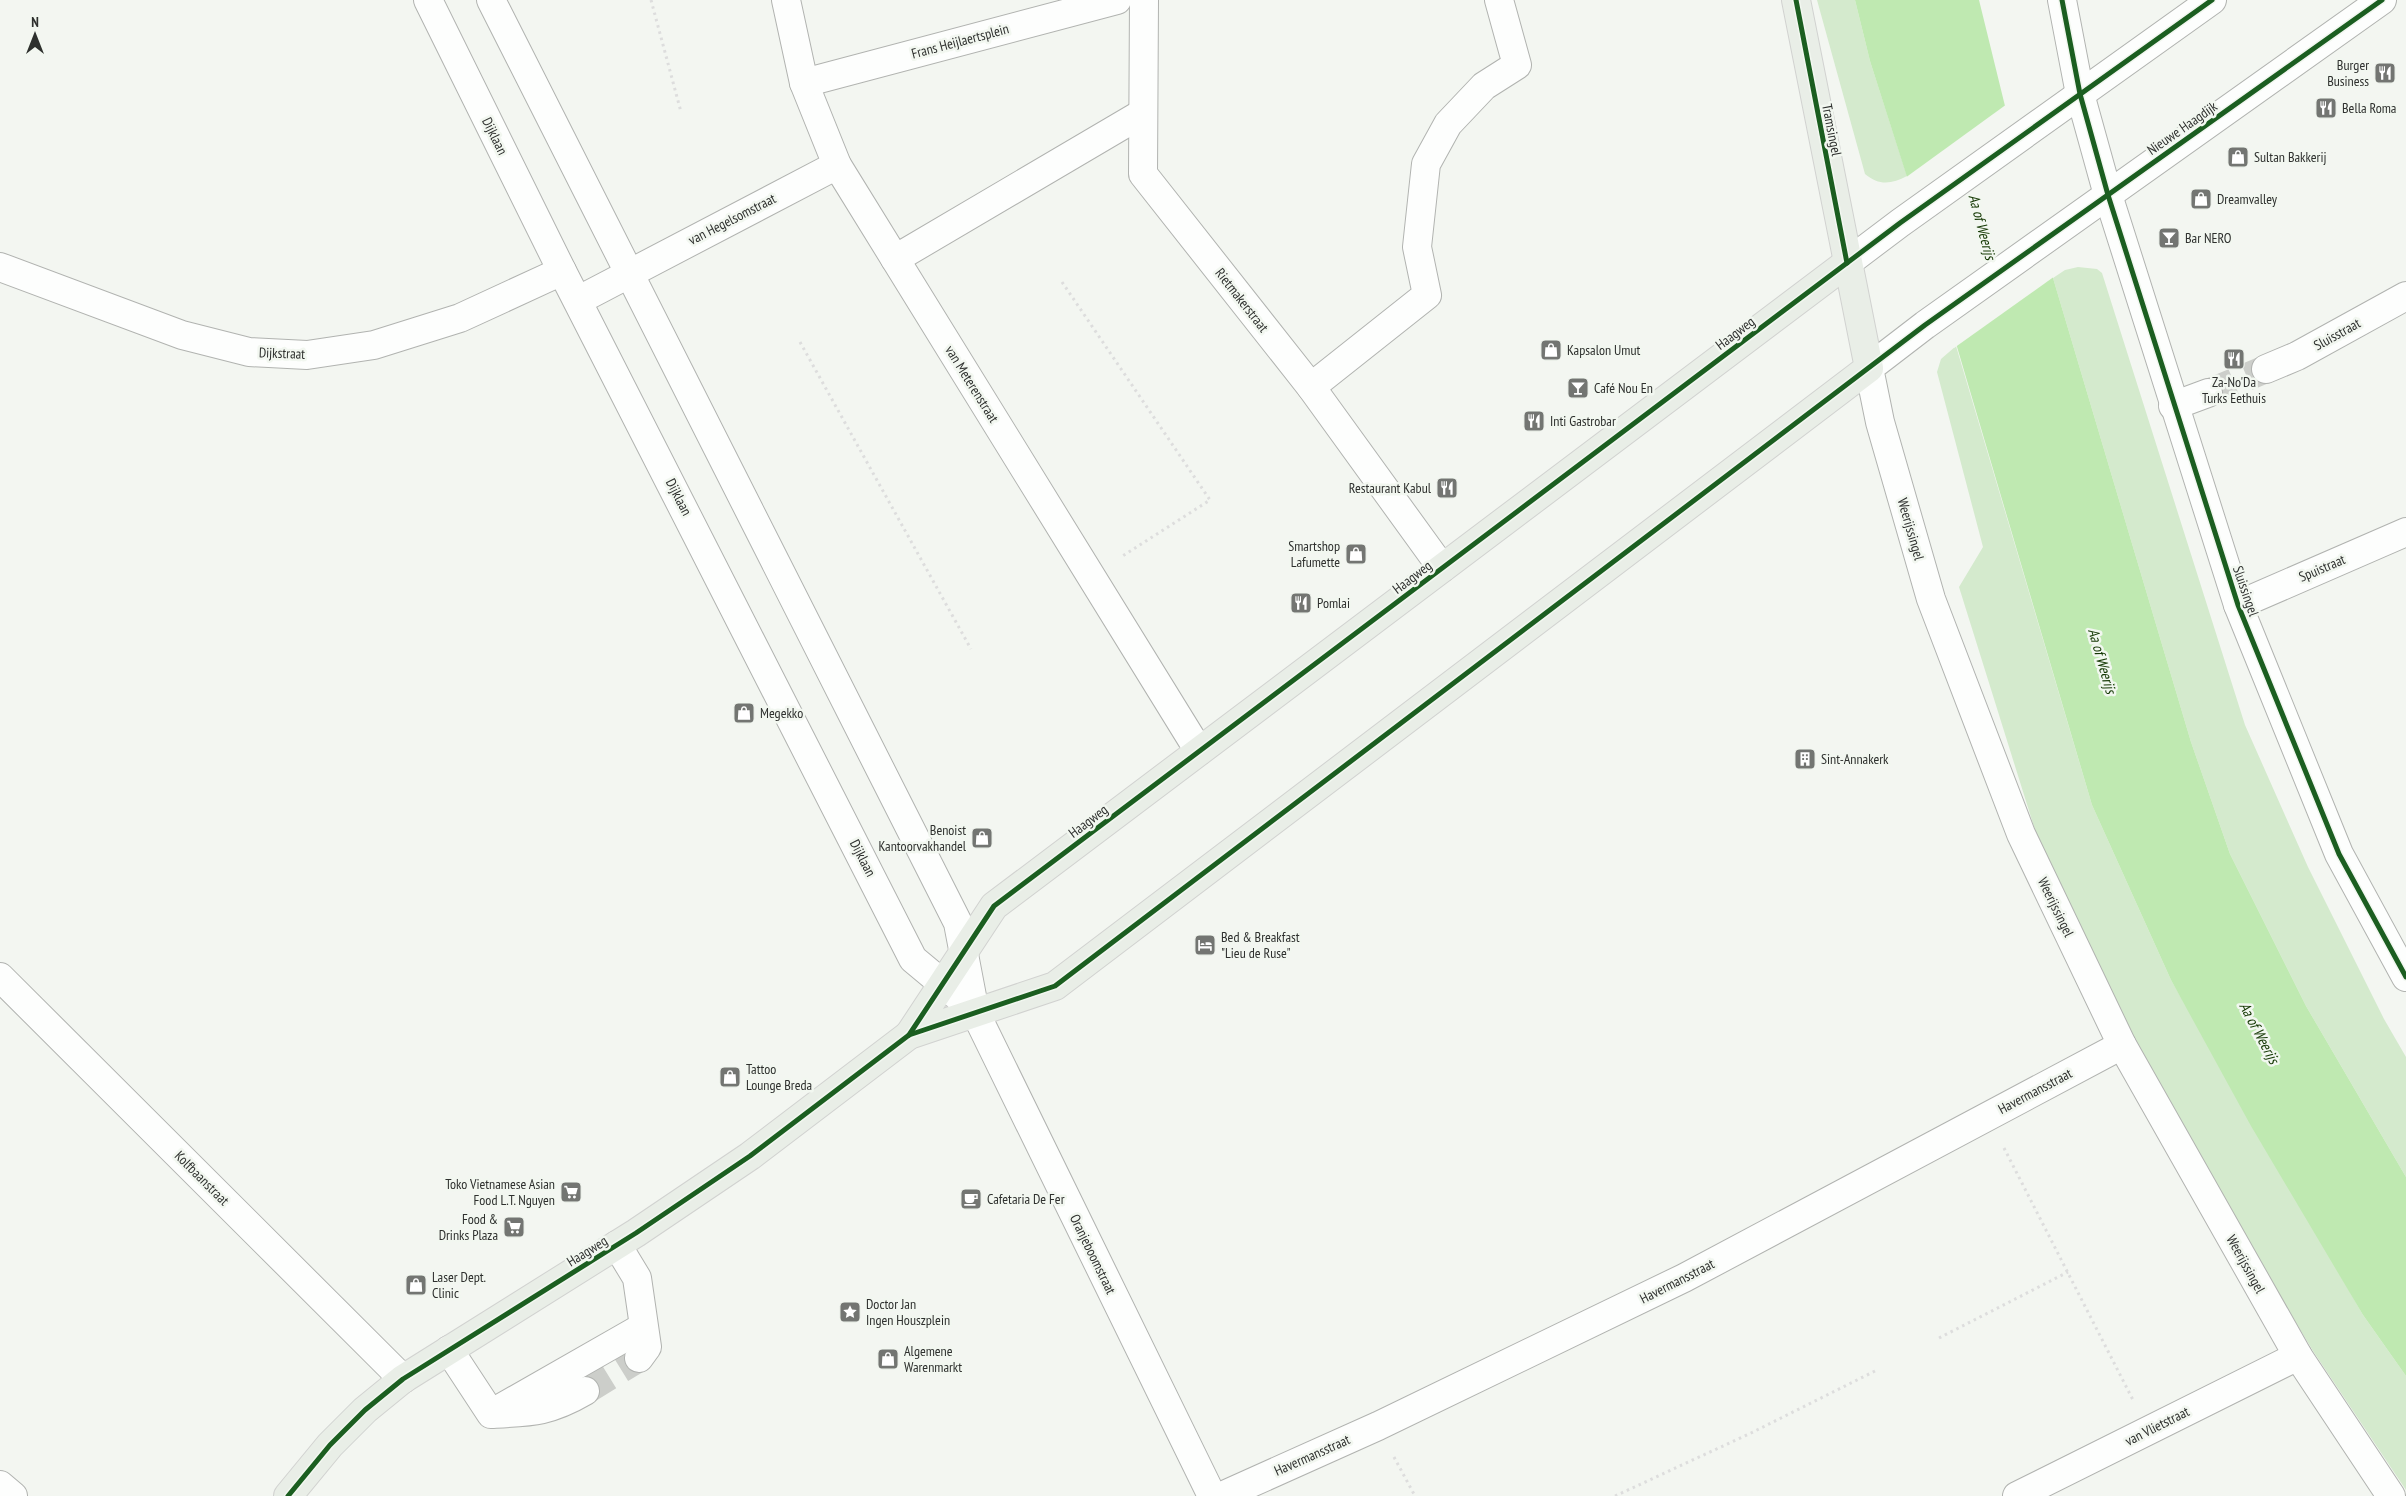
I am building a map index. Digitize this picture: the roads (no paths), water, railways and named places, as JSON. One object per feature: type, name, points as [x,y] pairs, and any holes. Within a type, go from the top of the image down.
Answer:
[{"type":"main road","name":"Tramsingel","points":[[1796,0],[1847,263]]},
{"type":"main road","name":"Weerijssingel","points":[[1847,263],[1869,368]]},
{"type":"main road","name":"Haagweg","points":[[909,1035],[994,906],[1847,263]]},
{"type":"main road","name":"Haagweg","points":[[288,1496],[330,1445],[365,1410],[403,1379],[617,1245],[750,1156],[909,1035],[1055,986],[1869,368]]},
{"type":"street","name":"Dijklaan","points":[[428,0],[562,271],[579,300],[913,959],[975,1012]]},
{"type":"street","points":[[491,0],[958,923],[975,1012]]},
{"type":"street","name":"van Meterenstraat","points":[[786,0],[804,83],[837,165],[1199,751]]},
{"type":"street","name":"Frans Heijlaertsplein","points":[[804,83],[1116,0]]},
{"type":"street","name":"Rietmakerstraat","points":[[1144,0],[1142,174],[1311,387],[1442,568]]},
{"type":"street","points":[[1311,387],[1426,295],[1417,247],[1426,164],[1448,124],[1484,86],[1517,65],[1499,0]]},
{"type":"street","name":"Sluissingel","points":[[2062,0],[2080,94],[2108,195],[2173,406],[2238,605],[2339,854],[2406,977]]},
{"type":"street","points":[[2080,94],[2212,0]]},
{"type":"street","name":"Nieuwe Haagdijk","points":[[1996,275],[2382,0]]},
{"type":"street","name":"Haagweg","points":[[1847,263],[2080,94]]},
{"type":"street","points":[[895,259],[1143,113]]},
{"type":"street","name":"van Hegelsomstraat","points":[[579,300],[837,165]]},
{"type":"street","name":"Dijkstraat","points":[[0,268],[182,335],[248,352],[307,355],[374,345],[460,318],[562,271]]},
{"type":"street","name":"Haagweg","points":[[1869,368],[1925,325],[1996,275]]},
{"type":"street","name":"Sluisstraat","points":[[2266,369],[2297,356],[2406,296]]},
{"type":"street","name":"Weerijssingel","points":[[1869,368],[1880,422],[1931,599],[2021,834],[2122,1044],[2298,1356],[2391,1496]]},
{"type":"street","points":[[2173,406],[2208,393]]},
{"type":"street","name":"Spuistraat","points":[[2238,605],[2406,532]]},
{"type":"street","name":"Kolfbaanstraat","points":[[0,977],[403,1379]]},
{"type":"street","name":"Oranjeboomstraat","points":[[975,1012],[1212,1496]]},
{"type":"street","name":"Havermansstraat","points":[[1222,1496],[1378,1426],[1684,1278],[2122,1044]]},
{"type":"street","points":[[617,1245],[637,1278],[647,1347],[639,1358]]},
{"type":"street","points":[[491,1414],[643,1327]]},
{"type":"street","points":[[450,1350],[491,1414]]},
{"type":"street","name":"van Vlietstraat","points":[[2017,1496],[2298,1356]]},
{"type":"street","points":[[491,1414],[536,1412],[566,1402],[585,1391]]},
{"type":"street","points":[[0,1485],[13,1496]]},
{"type":"water","name":"Aa of Weerijs","points":[[1855,0],[1979,0],[2005,106],[2053,278],[2191,742],[2230,854],[2306,1006],[2406,1177],[2406,1376],[2363,1315],[2251,1126],[2171,980],[2092,805],[1907,177],[1870,61]]},
{"type":"tunnel","points":[[2208,393],[2266,369]]},
{"type":"tunnel","points":[[585,1391],[639,1358]]},
{"type":"place","name":"Burger Business","points":[[2385,73]]},
{"type":"place","name":"Bella Roma","points":[[2326,108]]},
{"type":"place","name":"Sultan Bakkerij","points":[[2238,157]]},
{"type":"place","name":"Dreamvalley","points":[[2201,199]]},
{"type":"place","name":"Bar NERO","points":[[2169,238]]},
{"type":"place","name":"Kapsalon Umut","points":[[1551,350]]},
{"type":"place","name":"Za-No'Da Turks Eethuis","points":[[2234,359]]},
{"type":"place","name":"Café Nou En","points":[[1578,388]]},
{"type":"place","name":"Inti Gastrobar","points":[[1534,421]]},
{"type":"place","name":"Restaurant Kabul","points":[[1447,488]]},
{"type":"place","name":"Smartshop Lafumette","points":[[1356,554]]},
{"type":"place","name":"Pomlai","points":[[1301,603]]},
{"type":"place","name":"Megekko","points":[[744,713]]},
{"type":"place","name":"Sint-Annakerk","points":[[1805,759]]},
{"type":"place","name":"Benoist Kantoorvakhandel","points":[[982,838]]},
{"type":"place","name":"Bed & Breakfast \"Lieu de Ruse\"","points":[[1205,945]]},
{"type":"place","name":"Tattoo Lounge Breda","points":[[730,1077]]},
{"type":"place","name":"Toko Vietnamese Asian Food L.T. Nguyen","points":[[571,1192]]},
{"type":"place","name":"Cafetaria De Fer","points":[[971,1199]]},
{"type":"place","name":"Food & Drinks Plaza","points":[[514,1227]]},
{"type":"place","name":"Laser Dept. Clinic","points":[[416,1285]]},
{"type":"place","name":"Doctor Jan Ingen Houszplein","points":[[850,1312]]},
{"type":"place","name":"Algemene Warenmarkt","points":[[888,1359]]}]
